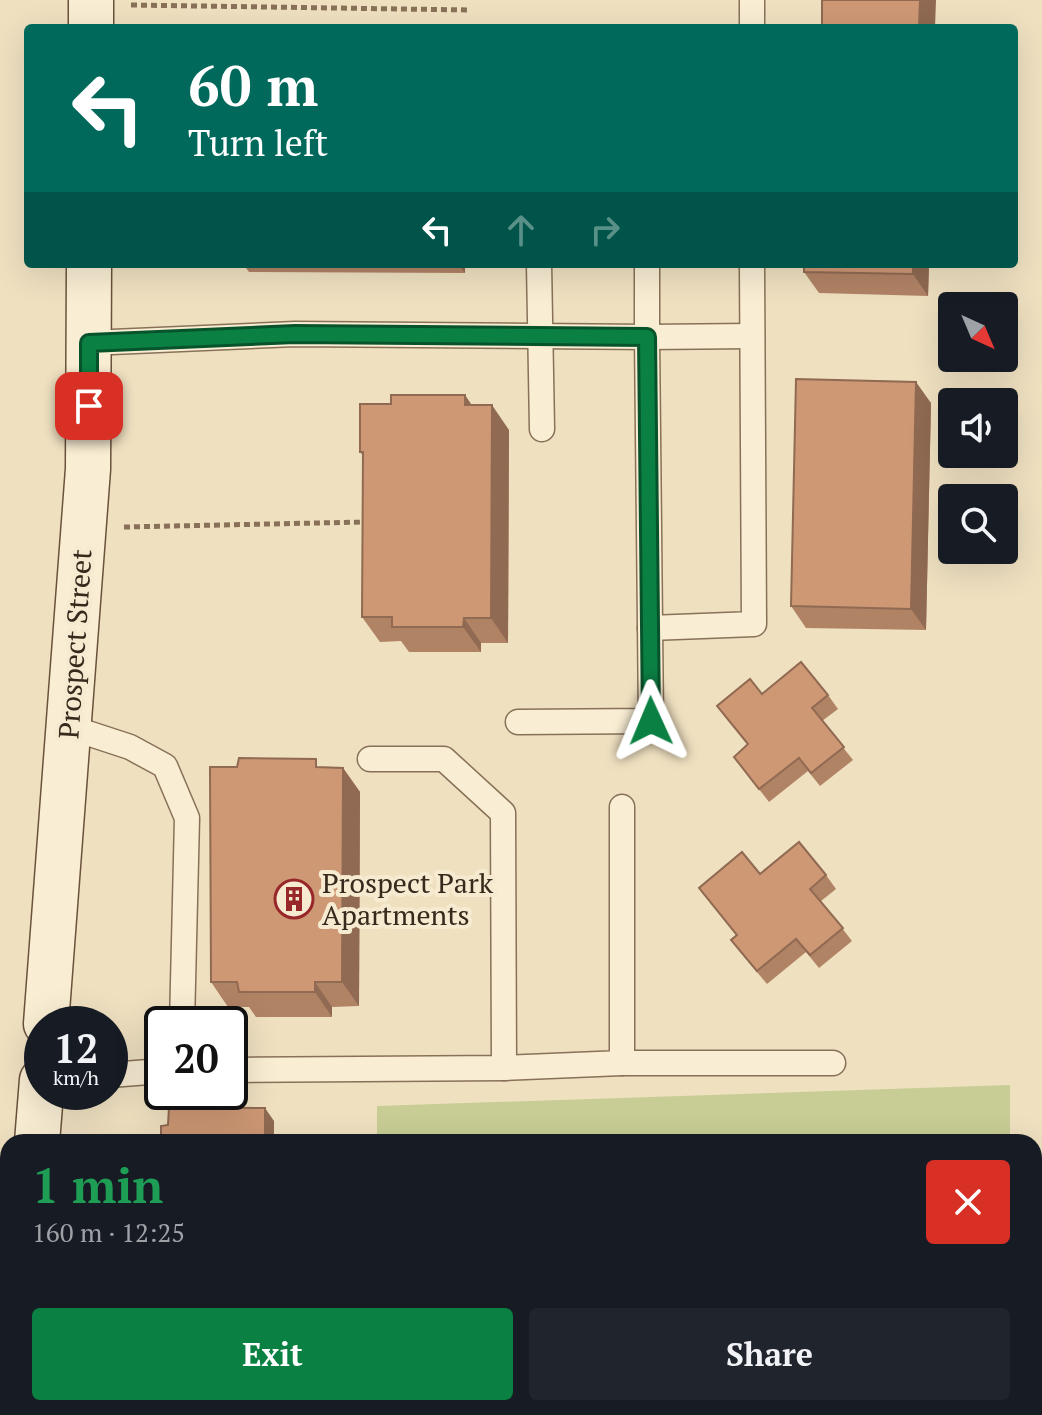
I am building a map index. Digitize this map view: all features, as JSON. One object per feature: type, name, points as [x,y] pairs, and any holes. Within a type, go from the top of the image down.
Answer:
[{"type":"street","name":"Prospect Street","points":[[47,1006],[88,469],[89,268]]},
{"type":"street","points":[[38,1134],[40,1110]]},
{"type":"lane","points":[[752,0],[752,24]]},
{"type":"lane","points":[[539,268],[542,429]]},
{"type":"lane","points":[[518,722],[651,721],[647,268]]},
{"type":"lane","points":[[650,628],[754,624],[752,268]]},
{"type":"lane","points":[[89,343],[295,334],[752,336]]},
{"type":"lane","points":[[69,727],[130,747],[165,766],[187,818],[182,1006]]},
{"type":"lane","points":[[370,759],[444,759],[503,813],[504,1068]]},
{"type":"lane","points":[[622,807],[622,1063]]},
{"type":"lane","points":[[248,1070],[504,1068],[622,1063],[833,1063]]},
{"type":"path","points":[[91,11],[470,10]]},
{"type":"path","points":[[84,527],[371,522]]},
{"type":"green space","points":[[1010,1085],[1010,1134],[377,1134],[377,1106]]},
{"type":"building","points":[[822,0],[920,0],[919,24],[822,24]]},
{"type":"building","points":[[804,268],[913,268],[913,274],[804,272]]},
{"type":"building","points":[[796,379],[916,382],[911,609],[791,606]]},
{"type":"building","points":[[391,395],[465,395],[465,405],[492,405],[491,618],[464,618],[463,627],[392,627],[392,617],[362,617],[363,452],[360,452],[360,404],[391,404]]},
{"type":"building","points":[[801,662],[828,695],[812,708],[844,747],[811,773],[799,758],[759,789],[734,757],[748,744],[717,706],[750,679],[762,694]]},
{"type":"building","name":"Prospect Park Apartments","points":[[239,758],[316,759],[316,767],[343,768],[342,982],[315,982],[315,992],[239,992],[237,982],[211,982],[210,767],[237,767]]},
{"type":"building","points":[[799,842],[826,875],[810,889],[843,928],[810,955],[796,939],[757,971],[731,940],[737,935],[699,888],[742,852],[760,874]]},
{"type":"building","points":[[265,1108],[265,1134],[161,1134],[161,1126],[168,1125],[169,1110]]},
{"type":"place","name":"Prospect Park Apartments","points":[[294,899]]},
{"type":"route","points":[[89,406],[89,343],[295,334],[647,337],[651,721]]}]
